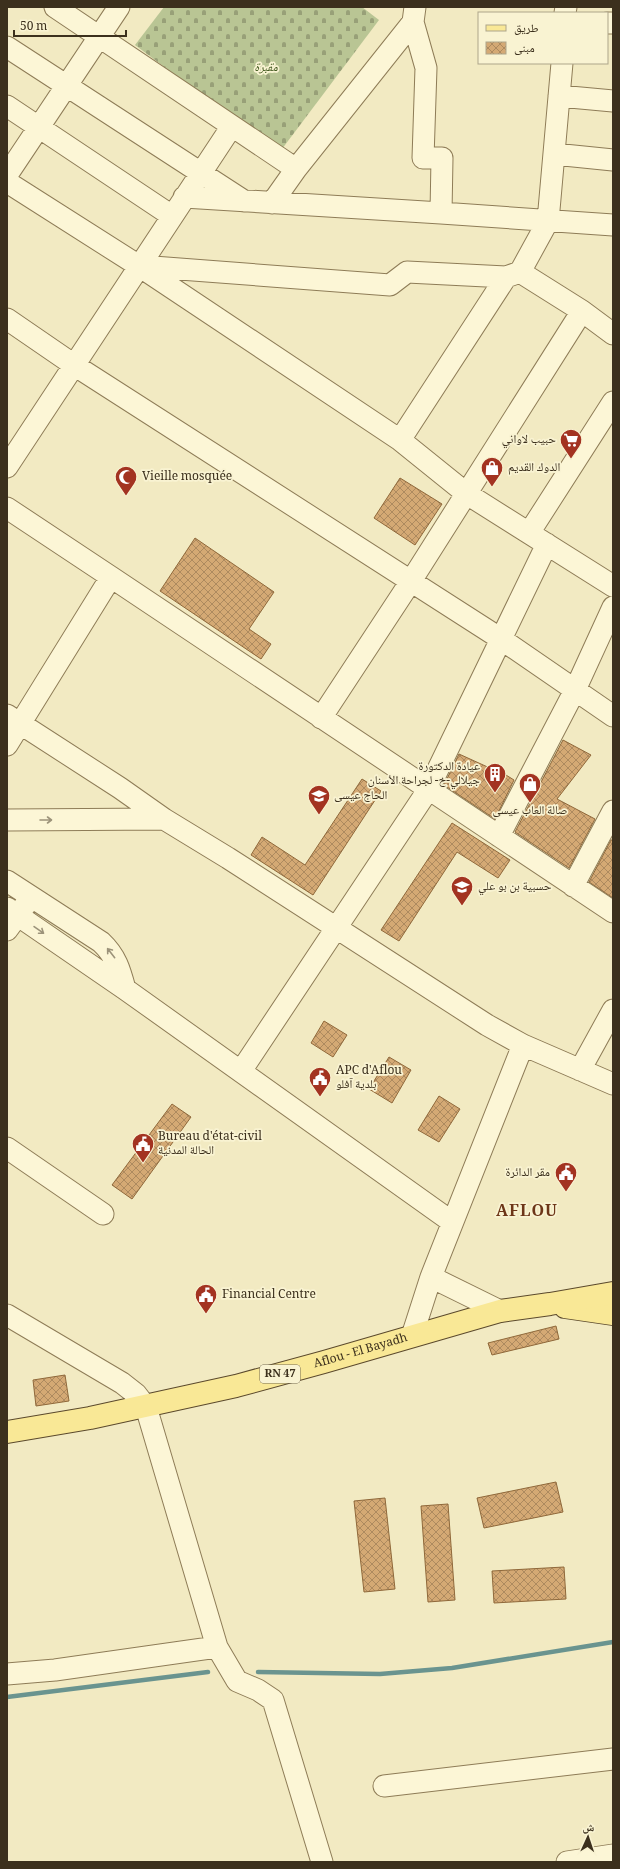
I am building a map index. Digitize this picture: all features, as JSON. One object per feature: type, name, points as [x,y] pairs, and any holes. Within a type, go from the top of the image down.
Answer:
[{"type":"main road","name":"Aflou - El Bayadh","points":[[7,1432],[146,1407],[236,1386],[324,1362],[500,1310],[550,1304],[613,1293]]},
{"type":"main road","name":"Aflou - El Bayadh","points":[[550,1304],[613,1314]]},
{"type":"street","points":[[55,7],[296,169]]},
{"type":"street","points":[[7,175],[119,7]]},
{"type":"street","points":[[272,203],[296,169],[414,14]]},
{"type":"street","points":[[414,14],[426,68],[423,158],[442,158],[441,213]]},
{"type":"street","points":[[7,47],[244,201]]},
{"type":"street","points":[[400,440],[548,221],[562,64]]},
{"type":"street","points":[[559,96],[613,100]]},
{"type":"street","points":[[7,106],[172,216]]},
{"type":"street","points":[[7,467],[232,126]]},
{"type":"street","points":[[554,154],[613,160]]},
{"type":"street","points":[[7,182],[139,266],[400,440],[467,494],[613,586]]},
{"type":"street","points":[[184,197],[613,225]]},
{"type":"street","points":[[139,266],[390,285],[407,272],[513,274],[582,311],[613,334]]},
{"type":"street","points":[[321,718],[467,494],[582,311]]},
{"type":"street","points":[[7,319],[74,365],[501,639],[613,716]]},
{"type":"street","points":[[530,533],[613,402]]},
{"type":"street","points":[[7,508],[613,912]]},
{"type":"street","points":[[240,1071],[428,790],[547,544]]},
{"type":"street","points":[[7,745],[14,720],[112,577]]},
{"type":"street","points":[[499,836],[575,690],[613,607]]},
{"type":"street","points":[[14,720],[120,788],[164,819],[228,858],[487,1025],[523,1045],[613,1084]]},
{"type":"street","points":[[109,820],[116,806],[120,788]]},
{"type":"street","points":[[573,886],[613,811]]},
{"type":"street","points":[[7,820],[164,819]]},
{"type":"street","points":[[7,881],[106,947],[118,964],[125,989]]},
{"type":"street","points":[[31,897],[11,917],[125,989],[452,1222]]},
{"type":"street","points":[[580,1070],[613,1010]]},
{"type":"street","points":[[412,1336],[431,1277],[523,1045]]},
{"type":"street","points":[[7,1148],[103,1214]]},
{"type":"street","points":[[431,1277],[500,1310]]},
{"type":"street","points":[[7,1315],[122,1383],[136,1394],[146,1407],[216,1647],[237,1681],[258,1690],[273,1700],[322,1862]]},
{"type":"street","points":[[7,1674],[55,1670],[216,1647]]},
{"type":"street","points":[[384,1786],[613,1759]]},
{"type":"street","points":[[567,1862],[613,1856]]},
{"type":"green space","name":"مقبرة","points":[[164,7],[362,7],[379,20],[279,153],[135,45]]},
{"type":"building","points":[[400,478],[442,504],[415,545],[374,518]]},
{"type":"building","points":[[195,538],[274,592],[249,629],[271,644],[261,659],[160,591]]},
{"type":"building","points":[[563,740],[591,755],[557,799],[595,819],[569,868],[515,832]]},
{"type":"building","points":[[459,754],[492,769],[493,767],[514,780],[495,819],[444,785]]},
{"type":"building","points":[[362,779],[381,791],[313,895],[251,855],[262,837],[305,865]]},
{"type":"building","points":[[452,823],[510,860],[498,878],[457,852],[399,941],[381,930]]},
{"type":"building","points":[[611,840],[613,840],[613,898],[589,882]]},
{"type":"building","points":[[324,1021],[347,1035],[333,1057],[311,1043]]},
{"type":"building","points":[[389,1057],[411,1070],[392,1103],[369,1089]]},
{"type":"building","points":[[439,1096],[460,1109],[439,1142],[418,1130]]},
{"type":"building","name":"Bureau d'état-civil الحالة المدنية","points":[[172,1104],[191,1117],[132,1199],[112,1185]]},
{"type":"building","points":[[556,1326],[559,1339],[492,1355],[488,1343]]},
{"type":"building","points":[[65,1375],[69,1401],[36,1406],[33,1380]]},
{"type":"building","points":[[556,1482],[563,1512],[484,1528],[477,1498]]},
{"type":"building","points":[[385,1498],[395,1589],[364,1592],[354,1501]]},
{"type":"building","points":[[448,1504],[455,1600],[428,1602],[421,1506]]},
{"type":"building","points":[[564,1567],[566,1599],[494,1603],[492,1571]]},
{"type":"waterway","points":[[258,1672],[380,1674],[452,1668],[613,1642]]},
{"type":"waterway","points":[[7,1697],[208,1672]]},
{"type":"place","name":"حبيب لاواني","points":[[571,460]]},
{"type":"place","name":"الدوك القديم","points":[[492,488]]},
{"type":"place","name":"Vieille mosquée","points":[[126,496]]},
{"type":"place","name":"عيادة الدكتورة جيلالي-خ- لجراحة الأسنان","points":[[495,794]]},
{"type":"place","name":"صالة العاب عيسى","points":[[530,804]]},
{"type":"place","name":"الحاج عيسى","points":[[319,816]]},
{"type":"place","name":"حسبية بن بو علي","points":[[462,906]]},
{"type":"place","name":"APC d'Aflou بلدية آفلو","points":[[320,1098]]},
{"type":"place","name":"Bureau d'état-civil الحالة المدنية","points":[[143,1164]]},
{"type":"place","name":"مقر الدائرة","points":[[566,1192]]},
{"type":"place","name":"Financial Centre","points":[[206,1314]]},
{"type":"district","name":"AFLOU","points":[[527,1212]]}]
